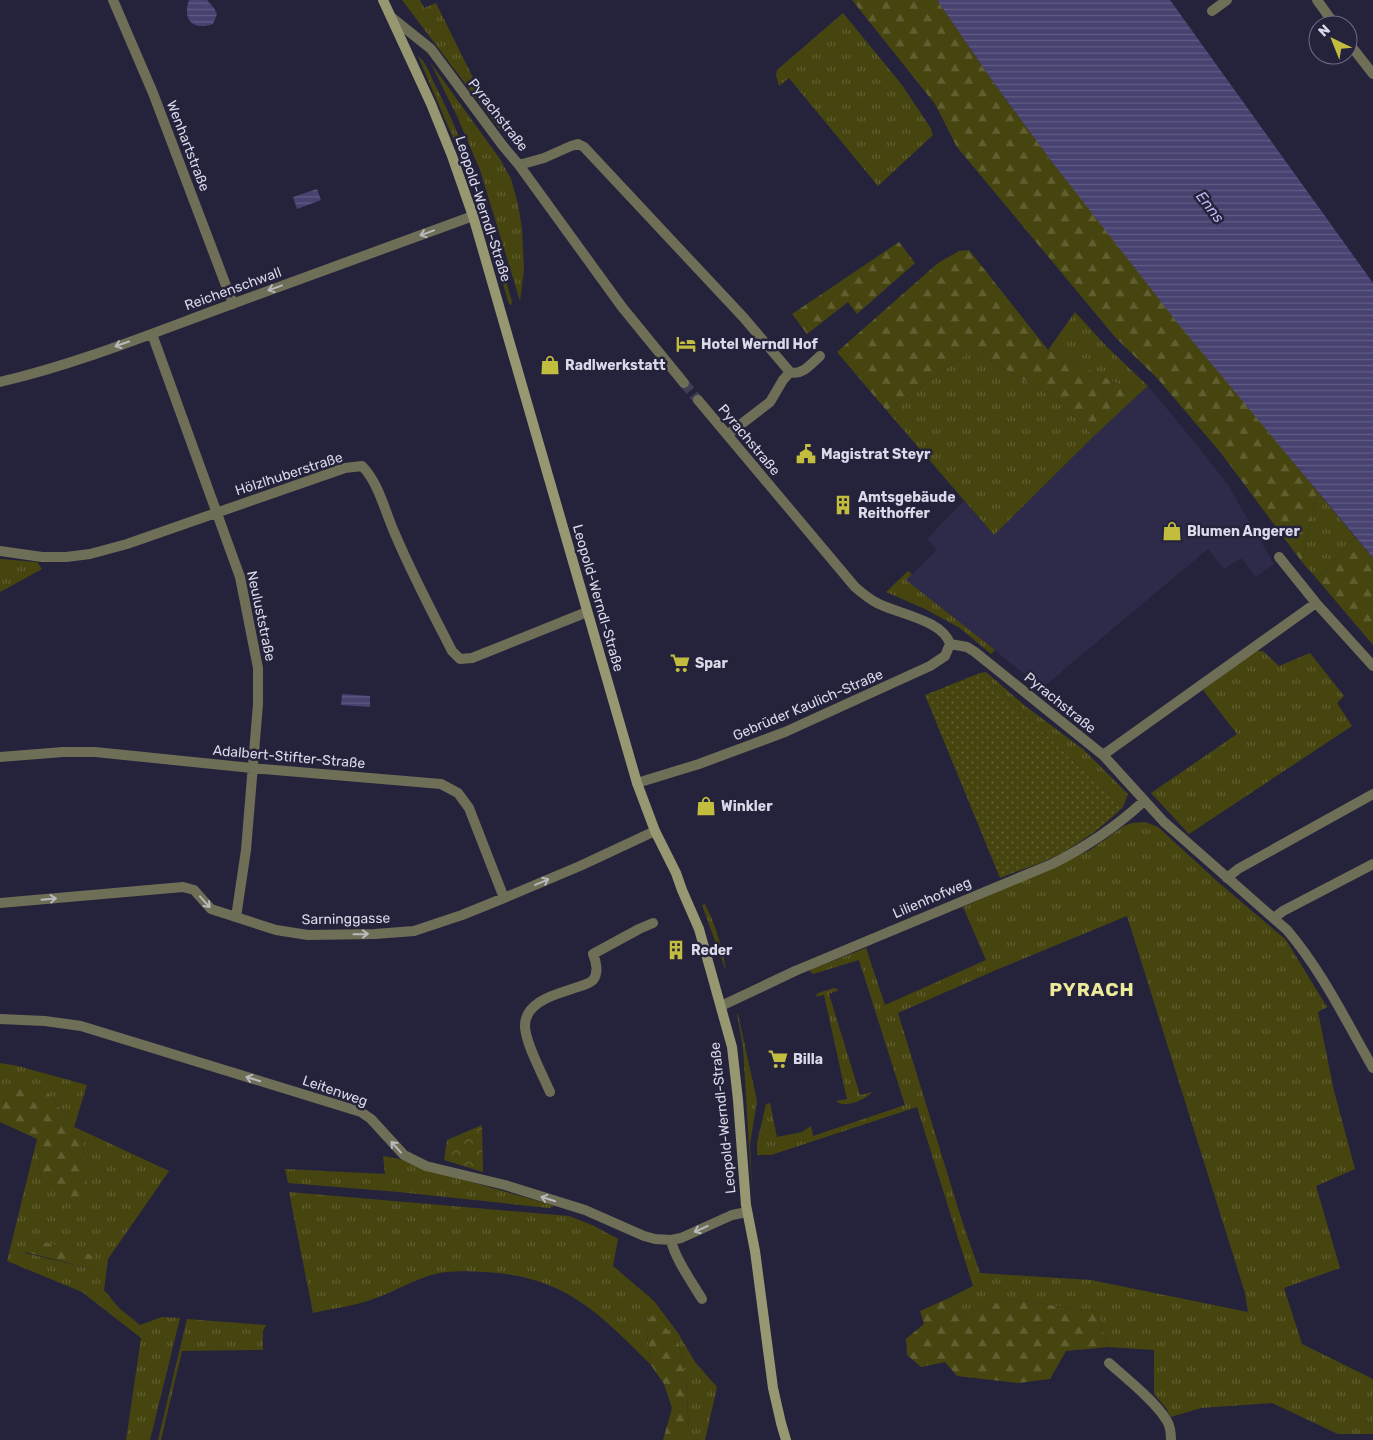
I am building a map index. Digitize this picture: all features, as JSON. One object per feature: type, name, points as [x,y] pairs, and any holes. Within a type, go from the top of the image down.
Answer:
[{"type":"street","name":"Wenhartstraße","points":[[113,0],[153,93],[233,304]]},
{"type":"street","name":"Leopold-Werndl-Straße","points":[[383,0],[452,156],[473,216],[637,783],[655,831],[676,873],[699,929],[721,1006],[732,1047],[747,1212],[773,1388],[783,1438]]},
{"type":"street","points":[[1212,11],[1227,0]]},
{"type":"street","points":[[1317,0],[1328,15]]},
{"type":"street","name":"Pyrachstraße","points":[[391,17],[431,49],[519,165],[622,307],[684,383]]},
{"type":"street","points":[[1358,55],[1373,74]]},
{"type":"street","points":[[519,165],[544,158],[578,144],[584,147],[744,318],[790,372],[795,374],[801,372],[820,356]]},
{"type":"street","name":"Reichenschwall","points":[[0,382],[22,377],[152,334],[473,216]]},
{"type":"street","name":"Neuluststraße","points":[[152,334],[240,577],[258,668],[258,704],[246,850],[236,917]]},
{"type":"street","points":[[727,435],[770,402],[790,372]]},
{"type":"street","name":"Pyrachstraße","points":[[698,400],[855,587],[876,603],[938,629],[948,638],[950,644],[967,647],[975,652],[1103,755],[1144,801],[1182,839],[1287,930],[1304,952],[1373,1068]]},
{"type":"street","name":"Hölzlhuberstraße","points":[[0,551],[42,557],[90,554],[127,544],[345,468],[362,466],[370,474],[394,534],[422,593],[452,651],[460,659],[472,658],[587,612]]},
{"type":"street","points":[[1279,557],[1316,603],[1373,666]]},
{"type":"street","points":[[1103,755],[1316,603]]},
{"type":"street","name":"Gebrüder Kaulich-Straße","points":[[637,783],[738,750],[812,721],[930,666],[945,656],[950,644]]},
{"type":"street","name":"Adalbert-Stifter-Straße","points":[[0,757],[63,752],[96,752],[252,768],[441,784],[458,793],[469,808],[504,898]]},
{"type":"street","points":[[1227,878],[1238,869],[1373,794]]},
{"type":"street","name":"Lilienhofweg","points":[[721,1006],[795,971],[1052,864],[1095,840],[1126,818],[1144,801]]},
{"type":"street","name":"Sarninggasse","points":[[0,903],[184,887],[194,890],[211,909],[276,930],[308,935],[376,934],[414,931],[462,915],[504,898],[580,866],[655,831]]},
{"type":"street","points":[[1274,918],[1283,911],[1373,864]]},
{"type":"street","points":[[550,1092],[527,1038],[526,1017],[539,1002],[586,984],[594,979],[596,961],[594,954],[638,929],[653,923]]},
{"type":"street","name":"Leitenweg","points":[[0,1019],[45,1021],[80,1026],[350,1108],[361,1112],[371,1119],[404,1155],[426,1166],[505,1185],[585,1210],[655,1239],[671,1240],[681,1238],[732,1215],[747,1212]]},
{"type":"street","points":[[671,1240],[684,1270],[702,1299]]},
{"type":"street","points":[[1109,1363],[1159,1410],[1168,1422],[1171,1440]]},
{"type":"shaded area","points":[[1148,386],[1228,485],[1274,564],[1256,577],[1241,558],[1224,569],[1208,549],[1042,688],[906,580],[937,550],[927,539],[964,501],[994,535],[1094,436]]},
{"type":"green space","points":[[402,0],[420,0],[424,8],[436,3],[482,96],[516,146],[498,127]]},
{"type":"green space","points":[[852,0],[937,0],[991,79],[1052,162],[1317,491],[1302,562],[1221,453],[1157,378],[1115,337],[957,147],[935,104]]},
{"type":"green space","points":[[843,13],[902,85],[930,127],[933,135],[878,186],[789,78],[779,86],[776,75],[777,70]]},
{"type":"green space","points":[[418,56],[428,68],[452,122],[479,187],[476,192],[475,189]]},
{"type":"green space","points":[[430,62],[500,159],[511,179],[522,229],[524,270],[520,301],[480,170],[457,116]]},
{"type":"green space","points":[[480,196],[483,198],[512,302],[511,305],[509,304],[477,198]]},
{"type":"green space","points":[[899,242],[915,263],[857,314],[848,302],[807,334],[792,314]]},
{"type":"green space","points":[[969,250],[1048,350],[1139,394],[1094,436],[1058,400],[972,350],[887,411],[837,352],[938,263],[959,251]]},
{"type":"green space","points":[[1075,312],[1107,347],[1148,386],[1139,394],[1048,350]]},
{"type":"green space","points":[[972,350],[1058,400],[1094,436],[994,535],[887,411]]},
{"type":"green space","points":[[1317,491],[1355,537],[1317,579],[1302,562]]},
{"type":"green space","points":[[1355,537],[1373,558],[1373,645],[1317,579]]},
{"type":"green space","points":[[0,559],[37,562],[42,569],[0,592]]},
{"type":"green space","points":[[908,571],[912,574],[906,580],[995,650],[991,654],[960,628],[925,609],[886,592]]},
{"type":"green space","points":[[1255,651],[1263,651],[1279,666],[1310,653],[1344,696],[1337,703],[1352,726],[1189,834],[1151,793],[1237,734],[1203,690]]},
{"type":"green space","points":[[986,672],[1024,705],[1084,750],[1128,794],[1123,807],[980,673]]},
{"type":"green space","points":[[980,673],[1123,807],[1095,831],[1065,851],[1000,878],[925,695]]},
{"type":"green space","points":[[1145,822],[1158,827],[1218,882],[1286,940],[1327,1007],[1318,1012],[1334,1091],[1355,1169],[1316,1186],[1340,1268],[1284,1288],[1302,1344],[1373,1380],[1373,1434],[1338,1434],[1272,1403],[1201,1408],[1171,1417],[1154,1394],[1154,1350],[1108,1347],[1097,1312],[1009,1299],[958,1316],[951,1297],[973,1286],[917,1107],[771,1155],[757,1155],[757,1143],[766,1104],[770,1103],[777,1137],[802,1132],[811,1126],[813,1136],[905,1105],[859,960],[813,974],[809,970],[866,948],[885,1005],[986,960],[963,907],[1090,850],[1124,826]],"holes":[[[1127,916],[1245,1293],[1248,1312],[1091,1280],[980,1273],[962,1221],[898,1013]]]},
{"type":"green space","points":[[705,904],[718,936],[726,971],[702,905]]},
{"type":"green space","points":[[834,988],[839,990],[829,994],[860,1095],[872,1092],[865,1098],[850,1104],[836,1101],[847,1099],[824,995],[815,997],[818,993]]},
{"type":"green space","points":[[737,1014],[757,1101],[750,1144],[752,1193],[743,1048]]},
{"type":"green space","points":[[0,1063],[18,1066],[87,1085],[74,1127],[50,1095],[34,1102],[0,1090]]},
{"type":"green space","points":[[17,1079],[34,1102],[49,1094],[74,1127],[81,1130],[86,1164],[87,1200],[82,1206],[41,1181],[37,1139],[0,1122],[0,1090]]},
{"type":"green space","points":[[482,1125],[483,1172],[444,1160],[447,1140]]},
{"type":"green space","points":[[81,1130],[169,1171],[108,1259],[104,1290],[119,1308],[140,1325],[162,1317],[180,1318],[150,1440],[126,1440],[141,1338],[82,1292],[7,1261],[37,1139],[41,1181],[86,1164]],"holes":[[[29,1238],[95,1256],[92,1269],[25,1253]]]},
{"type":"green space","points":[[383,1156],[404,1160],[454,1177],[555,1206],[549,1208],[399,1192],[288,1183],[285,1169],[385,1174]]},
{"type":"green space","points":[[289,1192],[569,1216],[592,1225],[618,1239],[613,1266],[654,1301],[678,1333],[695,1362],[717,1387],[705,1440],[699,1440],[689,1433],[686,1379],[678,1340],[646,1326],[651,1365],[596,1313],[558,1289],[537,1281],[513,1275],[485,1272],[463,1271],[435,1274],[421,1278],[368,1301],[313,1313]]},
{"type":"green space","points":[[29,1238],[96,1256],[92,1269],[25,1252]]},
{"type":"green space","points":[[951,1297],[958,1316],[1009,1299],[1097,1312],[1108,1347],[1066,1351],[1050,1379],[1018,1383],[957,1376],[945,1362],[921,1367],[907,1355],[906,1339],[924,1324],[920,1311]]},
{"type":"green space","points":[[652,1315],[678,1340],[686,1379],[689,1433],[699,1440],[663,1440],[672,1408],[664,1384],[651,1365],[646,1326]]},
{"type":"green space","points":[[187,1319],[266,1325],[263,1331],[263,1350],[182,1351],[161,1440],[158,1440]]},
{"type":"water","points":[[189,0],[207,0],[217,14],[213,24],[200,26],[191,22],[187,13]]},
{"type":"water","name":"Enns","points":[[937,0],[1170,0],[1373,283],[1373,558],[1180,326],[1052,162],[991,79]]},
{"type":"water","points":[[317,189],[321,200],[297,209],[293,197]]},
{"type":"water","points":[[342,694],[370,696],[370,707],[341,705]]},
{"type":"tunnel","points":[[684,383],[698,400]]},
{"type":"place","name":"Hotel Werndl Hof","points":[[686,344]]},
{"type":"place","name":"Radlwerkstatt","points":[[550,365]]},
{"type":"place","name":"Magistrat Steyr","points":[[806,454]]},
{"type":"place","name":"Amtsgebäude Reithoffer","points":[[843,505]]},
{"type":"place","name":"Blumen Angerer","points":[[1172,531]]},
{"type":"place","name":"Spar","points":[[680,663]]},
{"type":"place","name":"Winkler","points":[[706,806]]},
{"type":"place","name":"Reder","points":[[676,950]]},
{"type":"place","name":"Billa","points":[[778,1059]]},
{"type":"district","name":"PYRACH","points":[[1092,989]]}]
